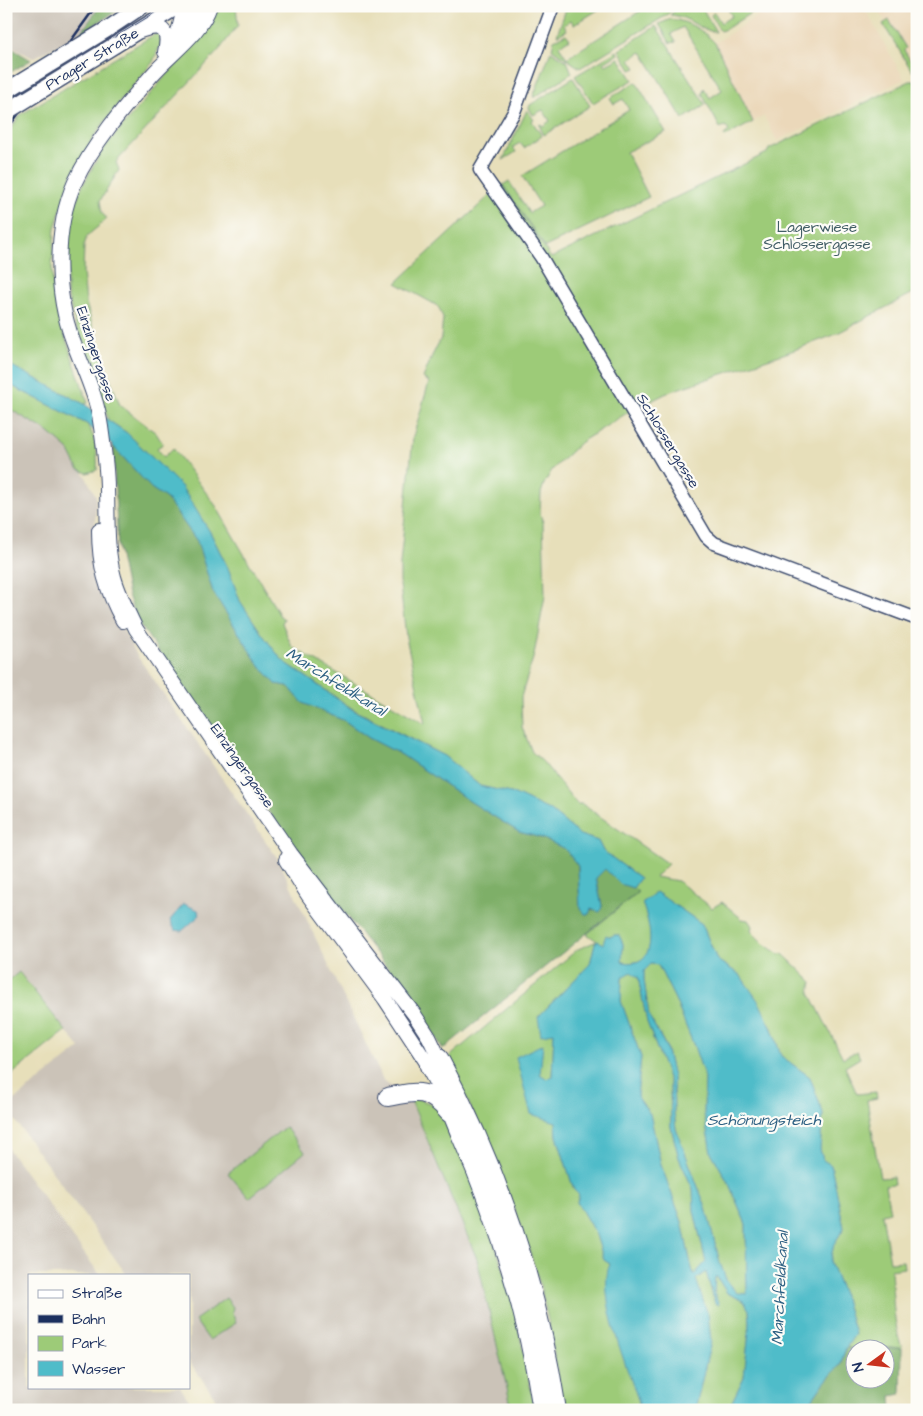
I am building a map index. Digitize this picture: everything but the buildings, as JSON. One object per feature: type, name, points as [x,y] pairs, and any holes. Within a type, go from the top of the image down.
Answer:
[{"type":"highway","points":[[434,1062],[453,1117],[485,1194],[512,1271],[533,1356],[542,1410]]},
{"type":"highway","points":[[434,1062],[477,1136],[497,1183],[519,1244],[542,1327],[557,1410]]},
{"type":"highway","points":[[388,1097],[415,1092],[427,1094],[438,1100],[453,1117]]},
{"type":"main road","name":"Prager Straße","points":[[6,90],[106,30],[142,6]]},
{"type":"main road","name":"Prager Straße","points":[[6,111],[178,6]]},
{"type":"main road","name":"Einzingergasse","points":[[152,75],[165,52],[176,39],[180,29],[184,6]]},
{"type":"main road","points":[[188,38],[193,23],[193,6]]},
{"type":"main road","name":"Einzingergasse","points":[[210,6],[199,26],[152,75],[97,143],[74,183],[63,219],[59,271],[64,315],[92,391],[101,426],[104,460],[100,493],[99,553],[103,575],[112,601],[134,641],[155,673],[250,805],[308,895],[389,1005],[434,1062]]},
{"type":"main road","points":[[137,32],[150,27],[163,30],[167,34],[168,41],[165,52]]},
{"type":"street","name":"Schlossergasse","points":[[553,6],[514,112],[480,170],[541,258],[706,536],[714,543],[917,619]]},
{"type":"shaded area","points":[[6,6],[100,6],[80,34],[33,58],[6,43]]},
{"type":"shaded area","points":[[773,6],[858,6],[859,9],[865,9],[904,79],[777,141],[764,116],[753,122],[715,43]]},
{"type":"shaded area","points":[[876,6],[917,6],[917,67],[915,68]]},
{"type":"shaded area","points":[[6,401],[70,447],[96,496],[95,525],[121,627],[138,657],[278,859],[384,1082],[408,1096],[477,1259],[512,1410],[224,1410],[190,1362],[190,1274],[126,1274],[11,1115],[12,1102],[80,1048],[20,972],[6,983]]},
{"type":"shaded area","points":[[6,1146],[99,1274],[28,1274],[28,1388],[181,1388],[196,1410],[6,1410]]},
{"type":"green space","points":[[100,6],[124,6],[80,34]]},
{"type":"green space","name":"Lagerwiese Schlossergasse","points":[[216,6],[236,6],[238,25],[220,49],[116,162],[119,170],[100,201],[102,213],[107,219],[87,236],[84,246],[83,272],[86,303],[100,352],[120,405],[156,433],[163,444],[157,448],[164,457],[173,448],[216,506],[280,616],[284,619],[282,623],[292,647],[425,724],[406,637],[400,585],[400,564],[413,437],[429,382],[423,378],[441,338],[443,318],[436,305],[396,283],[502,184],[551,258],[910,81],[914,81],[917,86],[917,291],[834,335],[671,391],[627,413],[581,442],[552,470],[541,493],[540,514],[543,522],[545,596],[534,655],[521,697],[522,727],[532,752],[543,762],[577,804],[582,804],[668,864],[655,877],[678,881],[712,908],[722,902],[742,919],[748,920],[752,926],[751,931],[764,944],[780,955],[782,953],[812,982],[810,993],[843,1058],[857,1051],[860,1058],[845,1067],[857,1094],[876,1092],[877,1098],[867,1100],[880,1178],[893,1177],[894,1184],[885,1185],[890,1212],[882,1214],[890,1262],[903,1261],[904,1268],[891,1270],[895,1319],[902,1348],[896,1348],[896,1338],[852,1338],[855,1334],[845,1299],[830,1262],[834,1244],[844,1228],[831,1165],[823,1161],[820,1149],[823,1113],[810,1077],[781,1056],[772,1028],[740,975],[717,960],[702,924],[656,892],[642,903],[646,912],[650,934],[648,952],[643,959],[634,962],[622,962],[623,944],[619,935],[614,935],[603,944],[595,943],[590,964],[538,1017],[554,1033],[552,1076],[547,1079],[516,1057],[556,1121],[557,1136],[574,1190],[579,1195],[577,1202],[596,1235],[604,1260],[610,1264],[616,1335],[639,1402],[638,1410],[563,1410],[548,1319],[534,1265],[505,1186],[448,1058],[578,949],[597,941],[587,934],[637,893],[633,888],[640,878],[603,851],[598,841],[580,835],[551,811],[515,794],[480,786],[444,756],[353,709],[282,660],[240,601],[228,568],[210,532],[181,486],[127,433],[108,420],[102,397],[79,338],[67,293],[67,232],[80,190],[103,149],[211,23]]},
{"type":"green space","points":[[567,6],[604,6],[574,25],[571,20],[564,25],[567,30],[557,35]]},
{"type":"green space","points":[[648,6],[676,6],[667,15],[580,68],[552,49],[554,40],[566,34],[570,39],[559,46],[567,58]]},
{"type":"green space","points":[[680,6],[701,6],[716,32],[704,29],[683,18],[670,15]]},
{"type":"green space","points":[[726,6],[757,6],[758,8],[720,31],[711,15],[714,12],[721,23],[732,16]]},
{"type":"green space","points":[[671,19],[695,27],[715,43],[753,122],[725,137],[724,135],[729,131],[725,126],[720,128],[702,94],[704,88],[710,98],[722,90],[683,27],[671,34],[676,42],[670,43],[659,24]]},
{"type":"green space","points":[[889,20],[906,48],[904,50],[915,68],[917,67],[915,71],[912,71],[883,24]]},
{"type":"green space","points":[[656,26],[705,104],[683,119],[642,52],[630,59],[636,68],[631,70],[619,50]]},
{"type":"green space","points":[[157,33],[162,40],[153,62],[95,135],[71,177],[55,228],[52,268],[53,289],[59,319],[88,403],[84,404],[6,363],[6,137],[20,115]]},
{"type":"green space","points":[[6,45],[31,60],[6,75]]},
{"type":"green space","points":[[551,51],[567,61],[572,73],[533,97]]},
{"type":"green space","points":[[617,51],[618,54],[604,63],[606,65],[619,58],[633,80],[593,103],[575,76]]},
{"type":"green space","points":[[573,78],[590,106],[544,135],[539,125],[543,126],[550,121],[543,110],[533,115],[529,108],[530,105]]},
{"type":"green space","points":[[636,82],[666,132],[626,152],[649,197],[545,247],[503,185],[509,181],[529,213],[541,206],[522,176],[629,110],[623,99],[614,104],[610,98]]},
{"type":"green space","points":[[527,110],[542,136],[524,148],[520,143],[513,147],[516,152],[503,160]]},
{"type":"green space","points":[[6,383],[87,424],[96,446],[97,470],[87,473],[78,469],[68,449],[47,431],[6,407]]},
{"type":"green space","points":[[113,446],[151,488],[167,499],[197,541],[213,592],[259,665],[276,684],[288,686],[303,703],[345,721],[369,738],[402,755],[519,832],[542,838],[566,849],[578,866],[580,908],[600,911],[602,906],[596,878],[605,869],[620,883],[638,892],[443,1049],[415,1003],[289,841],[136,619],[128,595],[118,547]]},
{"type":"green space","points":[[651,964],[658,965],[675,999],[705,1078],[704,1114],[711,1152],[729,1184],[746,1224],[747,1294],[737,1293],[727,1282],[720,1263],[706,1208],[676,1129],[673,1077],[666,1046],[649,1016],[644,971]]},
{"type":"green space","points":[[631,971],[638,977],[647,1022],[670,1083],[671,1127],[679,1158],[693,1189],[694,1211],[706,1262],[694,1276],[682,1222],[661,1165],[650,1114],[637,1096],[641,1057],[621,1001],[622,978]]},
{"type":"green space","points":[[19,972],[66,1031],[6,1079],[6,983]]},
{"type":"green space","points":[[409,1096],[441,1107],[464,1158],[511,1290],[535,1410],[512,1410],[477,1259]]},
{"type":"green space","points":[[285,1127],[305,1152],[249,1198],[228,1173]]},
{"type":"green space","points":[[706,1272],[715,1303],[714,1277],[717,1277],[727,1293],[744,1301],[749,1310],[750,1323],[744,1377],[728,1410],[695,1410],[711,1341],[708,1315],[695,1279]]},
{"type":"green space","points":[[226,1298],[233,1307],[232,1312],[236,1323],[209,1340],[195,1320]]},
{"type":"green space","points":[[846,1348],[846,1388],[896,1388],[896,1348],[902,1348],[901,1394],[891,1396],[892,1410],[805,1410],[824,1383],[840,1365]]},
{"type":"water","points":[[6,363],[84,404],[127,433],[181,486],[210,532],[228,568],[240,601],[282,660],[353,710],[444,756],[480,786],[515,794],[551,811],[580,835],[598,841],[603,851],[640,878],[633,888],[620,884],[605,869],[596,878],[602,906],[600,912],[591,909],[589,914],[585,914],[580,908],[578,866],[565,849],[542,838],[519,832],[402,755],[369,738],[345,721],[303,703],[288,686],[276,684],[259,665],[213,592],[197,541],[167,499],[151,488],[113,446],[87,424],[6,383]]},
{"type":"water","name":"Schönungsteich","points":[[656,892],[702,924],[717,960],[740,975],[759,1002],[772,1029],[781,1056],[810,1077],[823,1113],[820,1149],[823,1160],[831,1165],[844,1228],[834,1244],[830,1262],[845,1299],[855,1334],[852,1338],[846,1338],[846,1348],[840,1365],[824,1383],[805,1410],[728,1410],[744,1377],[750,1323],[749,1310],[744,1301],[727,1293],[717,1277],[715,1277],[714,1292],[719,1305],[715,1303],[706,1272],[696,1279],[708,1315],[711,1341],[695,1410],[638,1410],[639,1402],[621,1352],[610,1313],[607,1278],[610,1264],[604,1260],[596,1235],[577,1202],[579,1195],[574,1190],[557,1136],[556,1122],[531,1114],[516,1057],[543,1044],[540,1074],[547,1079],[552,1076],[554,1033],[541,1035],[538,1017],[590,964],[595,943],[598,941],[603,944],[606,935],[610,937],[619,935],[623,944],[622,962],[634,962],[642,959],[650,943],[650,933],[642,903]],"holes":[[[651,964],[658,965],[675,999],[705,1078],[704,1114],[711,1152],[729,1184],[746,1224],[747,1294],[737,1293],[727,1282],[720,1263],[706,1208],[676,1129],[673,1077],[666,1047],[649,1016],[644,980],[644,971]],[[631,972],[638,977],[647,1022],[670,1083],[671,1127],[679,1158],[693,1189],[694,1211],[706,1262],[694,1275],[682,1222],[661,1165],[650,1114],[637,1096],[641,1057],[621,1001],[622,978]]]},
{"type":"water","points":[[184,904],[198,910],[200,915],[182,931],[175,930],[170,920]]},
{"type":"tram line","points":[[6,104],[166,6]]},
{"type":"railway","points":[[6,131],[96,6]]},
{"type":"water label","name":"Marchfeldkanal","points":[[336,682]]},
{"type":"water label","name":"Marchfeldkanal","points":[[780,1288]]}]
